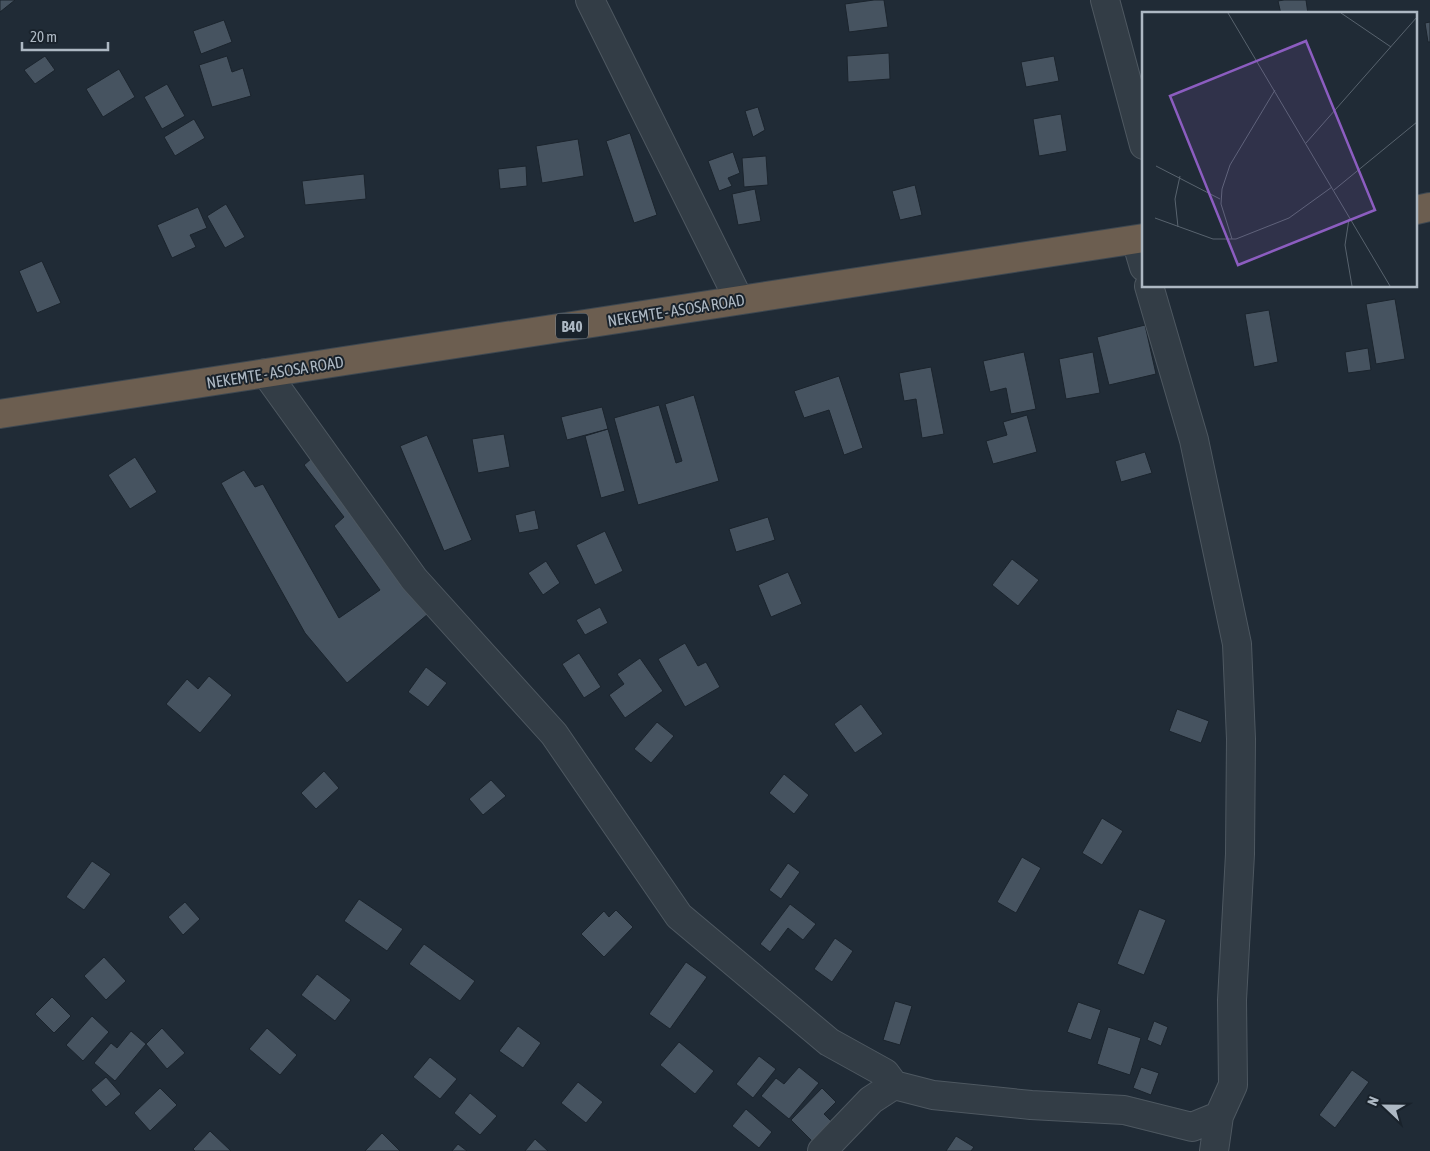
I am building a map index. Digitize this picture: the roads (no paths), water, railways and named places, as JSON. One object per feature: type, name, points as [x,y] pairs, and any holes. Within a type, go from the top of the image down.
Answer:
[{"type":"highway","name":"NEKEMTE - ASOSA ROAD","points":[[0,414],[1140,239]]},
{"type":"street","points":[[590,0],[739,300]]},
{"type":"street","points":[[1105,0],[1142,138]]},
{"type":"street","points":[[1140,239],[1142,253]]},
{"type":"street","points":[[1150,288],[1194,440],[1237,644],[1241,739],[1241,806],[1232,1000],[1233,1085],[1219,1116],[1214,1151]]},
{"type":"street","points":[[266,373],[414,578],[554,734],[679,916],[829,1042],[885,1073],[894,1085],[933,1095],[1031,1105],[1124,1110],[1192,1127],[1219,1116]]},
{"type":"street","points":[[822,1151],[871,1100],[894,1085]]}]
